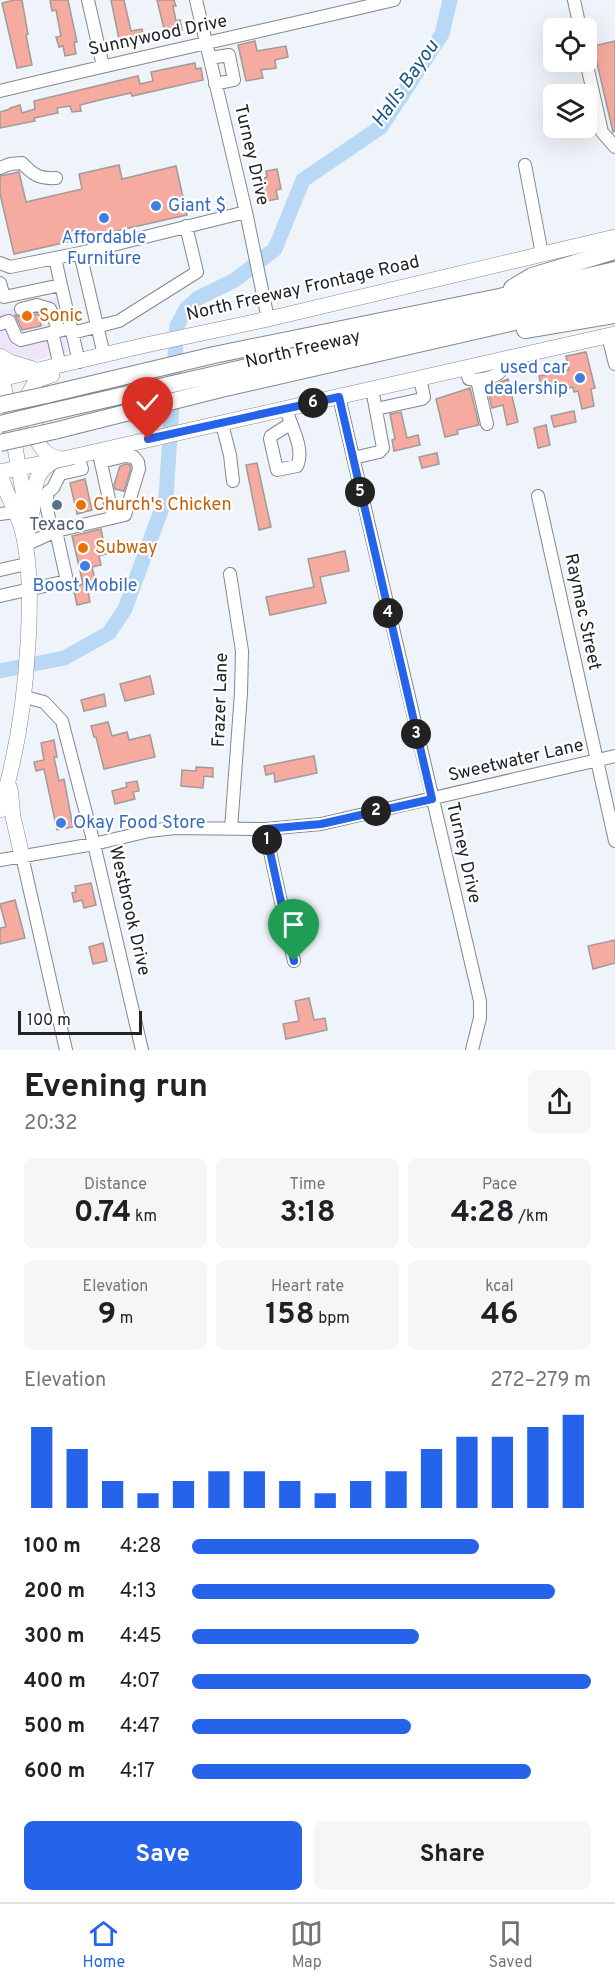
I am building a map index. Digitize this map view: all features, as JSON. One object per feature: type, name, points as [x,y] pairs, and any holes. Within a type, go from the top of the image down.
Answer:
[{"type":"highway","points":[[499,297],[532,276],[615,251]]},
{"type":"highway","name":"North Freeway","points":[[0,405],[214,355],[499,297],[615,270]]},
{"type":"highway","name":"North Freeway","points":[[0,443],[149,407],[220,381],[615,283]]},
{"type":"highway","name":"North Freeway","points":[[0,424],[151,389],[220,381],[485,329],[615,299]]},
{"type":"highway","points":[[485,329],[520,331],[615,315]]},
{"type":"main road","name":"North Freeway Frontage Road","points":[[1,374],[39,371],[615,237]]},
{"type":"main road","points":[[9,514],[10,504],[0,473],[65,459],[100,456],[148,439],[222,424],[288,416],[339,397],[465,368],[487,370],[611,335]]},
{"type":"main road","points":[[65,459],[51,457],[45,453],[38,442],[29,393],[32,386],[44,377],[99,364],[146,345]]},
{"type":"main road","points":[[0,356],[39,371]]},
{"type":"main road","points":[[1,374],[25,502],[9,514]]},
{"type":"main road","points":[[24,540],[40,506],[35,482],[38,476],[42,469],[65,459]]},
{"type":"main road","points":[[0,497],[24,540],[31,590],[26,694],[18,743],[0,810]]},
{"type":"main road","points":[[9,782],[13,817],[22,856]]},
{"type":"street","points":[[88,0],[103,66]]},
{"type":"street","name":"Turney Drive","points":[[196,0],[246,212],[267,319]]},
{"type":"street","name":"Sunnywood Drive","points":[[0,91],[394,0]]},
{"type":"street","points":[[574,0],[578,18]]},
{"type":"street","points":[[210,58],[229,55],[234,80],[215,84]]},
{"type":"street","points":[[588,72],[602,132],[615,147]]},
{"type":"street","points":[[0,168],[22,163],[31,173],[43,179],[56,178]]},
{"type":"street","points":[[525,165],[542,254]]},
{"type":"street","points":[[0,263],[10,267],[80,253],[246,212]]},
{"type":"street","points":[[79,362],[62,329],[50,309],[43,306],[11,316],[18,339],[62,329],[98,328],[119,321],[197,272],[186,226]]},
{"type":"street","points":[[80,253],[104,356]]},
{"type":"street","points":[[55,258],[61,285],[60,366]]},
{"type":"street","points":[[0,283],[4,297],[61,285]]},
{"type":"street","points":[[611,335],[615,364]]},
{"type":"street","points":[[487,370],[487,424]]},
{"type":"street","points":[[375,409],[422,399],[424,397],[420,378]]},
{"type":"street","points":[[353,458],[379,452],[383,448],[372,389]]},
{"type":"street","name":"Turney Drive","points":[[339,397],[480,1001],[480,1018],[472,1050]]},
{"type":"street","points":[[222,424],[230,455],[233,481]]},
{"type":"street","points":[[24,540],[125,514],[139,469],[138,462],[134,458],[100,456],[113,517]]},
{"type":"street","points":[[9,514],[40,506],[60,474],[82,469],[65,459]]},
{"type":"street","name":"Raymac Street","points":[[538,496],[615,841]]},
{"type":"street","points":[[0,596],[67,581],[54,531],[40,506]]},
{"type":"street","points":[[0,570],[22,565]]},
{"type":"street","name":"Frazer Lane","points":[[230,574],[242,651],[242,693],[231,829]]},
{"type":"street","name":"Westbrook Drive","points":[[26,694],[44,702],[62,721],[94,844],[142,1050]]},
{"type":"street","name":"Sweetwater Lane","points":[[0,860],[175,828],[265,829],[321,824],[615,756]]},
{"type":"street","points":[[265,829],[294,961]]},
{"type":"street","points":[[22,856],[66,1050]]},
{"type":"shaded area","points":[[56,298],[68,352],[0,368],[0,311]]},
{"type":"building","points":[[22,0],[32,65],[17,68],[2,3]]},
{"type":"building","points":[[50,0],[68,0],[77,42],[74,42],[76,54],[65,56],[63,46],[59,47],[56,37],[61,36],[56,10],[52,11]]},
{"type":"building","points":[[111,0],[124,0],[131,31],[142,29],[144,39],[120,44]]},
{"type":"building","points":[[157,0],[174,0],[176,21],[180,20],[182,30],[165,33]]},
{"type":"building","points":[[255,41],[257,51],[286,46],[288,57],[275,60],[276,68],[261,70],[263,78],[246,81],[238,45]]},
{"type":"building","points":[[615,41],[615,131],[613,132],[597,63],[597,45]]},
{"type":"building","points":[[195,63],[196,69],[201,68],[203,80],[80,105],[81,111],[72,112],[70,106],[57,108],[58,113],[34,118],[35,121],[0,128],[0,112],[10,108],[20,105],[22,113],[35,109],[34,101],[138,76],[140,84],[153,81],[151,72]]},
{"type":"building","points":[[119,165],[122,179],[176,166],[187,215],[14,254],[0,194],[0,176],[19,172],[26,202],[82,189],[79,174]]},
{"type":"building","points":[[277,169],[281,189],[276,190],[278,199],[267,201],[262,179],[267,177],[266,171]]},
{"type":"building","points":[[39,314],[41,326],[22,330],[15,315],[22,317]]},
{"type":"building","points":[[586,352],[595,388],[591,389],[594,406],[582,409],[578,391],[574,392],[573,387],[543,395],[539,376],[569,370],[566,356]]},
{"type":"building","points":[[508,379],[518,422],[507,425],[503,405],[492,408],[487,387]]},
{"type":"building","points":[[470,388],[479,425],[457,430],[458,434],[445,437],[436,399]]},
{"type":"building","points":[[574,411],[576,422],[554,427],[551,416]]},
{"type":"building","points":[[401,412],[407,438],[418,435],[420,445],[394,451],[392,440],[395,439],[390,414]]},
{"type":"building","points":[[546,425],[550,445],[538,448],[534,428]]},
{"type":"building","points":[[437,453],[439,464],[422,468],[419,457]]},
{"type":"building","points":[[257,463],[271,527],[259,530],[246,465]]},
{"type":"building","points":[[126,464],[131,468],[124,491],[115,489],[114,485],[120,466]]},
{"type":"building","points":[[85,479],[92,510],[77,514],[70,483]]},
{"type":"building","points":[[101,529],[106,554],[99,556],[101,565],[92,567],[96,584],[87,586],[90,602],[77,605],[73,587],[83,584],[72,536]]},
{"type":"building","points":[[345,551],[349,571],[320,577],[326,603],[270,615],[266,597],[314,587],[308,559]]},
{"type":"building","points":[[150,676],[154,694],[125,701],[120,684]]},
{"type":"building","points":[[104,694],[106,706],[84,711],[81,700]]},
{"type":"building","points":[[108,722],[112,736],[127,732],[129,740],[150,735],[155,757],[104,769],[91,726]]},
{"type":"building","points":[[54,740],[57,757],[54,757],[59,781],[64,779],[73,827],[57,830],[44,769],[36,771],[34,762],[44,760],[41,743]]},
{"type":"building","points":[[314,756],[317,773],[275,782],[274,773],[266,775],[264,766]]},
{"type":"building","points":[[196,767],[213,768],[213,777],[204,776],[203,788],[181,786],[182,770],[196,771]]},
{"type":"building","points":[[137,781],[139,791],[133,792],[135,799],[115,804],[112,791],[127,787],[126,783]]},
{"type":"building","points":[[91,883],[96,905],[84,908],[82,900],[74,902],[72,893],[76,892],[75,886]]},
{"type":"building","points":[[15,900],[25,938],[0,944],[0,928],[6,927],[0,904]]},
{"type":"building","points":[[615,940],[615,963],[593,969],[588,946]]},
{"type":"building","points":[[103,943],[107,961],[93,964],[89,947]]},
{"type":"building","points":[[309,998],[314,1020],[325,1018],[327,1030],[286,1039],[283,1024],[299,1021],[295,1001]]},
{"type":"waterway","name":"Halls Bayou","points":[[0,671],[64,658],[109,633],[125,609],[166,497],[177,326],[186,309],[198,298],[235,280],[275,249],[303,180],[381,127],[442,34],[450,0]]},
{"type":"waterway","points":[[188,308],[205,318]]},
{"type":"place","name":"Giant $","points":[[156,206]]},
{"type":"place","name":"Affordable Furniture","points":[[104,218]]},
{"type":"place","name":"Sonic","points":[[27,316]]},
{"type":"place","name":"used car dealership","points":[[580,378]]},
{"type":"place","name":"Texaco","points":[[57,505]]},
{"type":"place","name":"Church's Chicken","points":[[81,505]]},
{"type":"place","name":"Subway","points":[[83,548]]},
{"type":"place","name":"Boost Mobile","points":[[85,566]]},
{"type":"place","name":"Okay Food Store","points":[[61,823]]},
{"type":"route","points":[[148,439],[339,397],[432,799],[321,824],[265,829],[294,961]]}]
